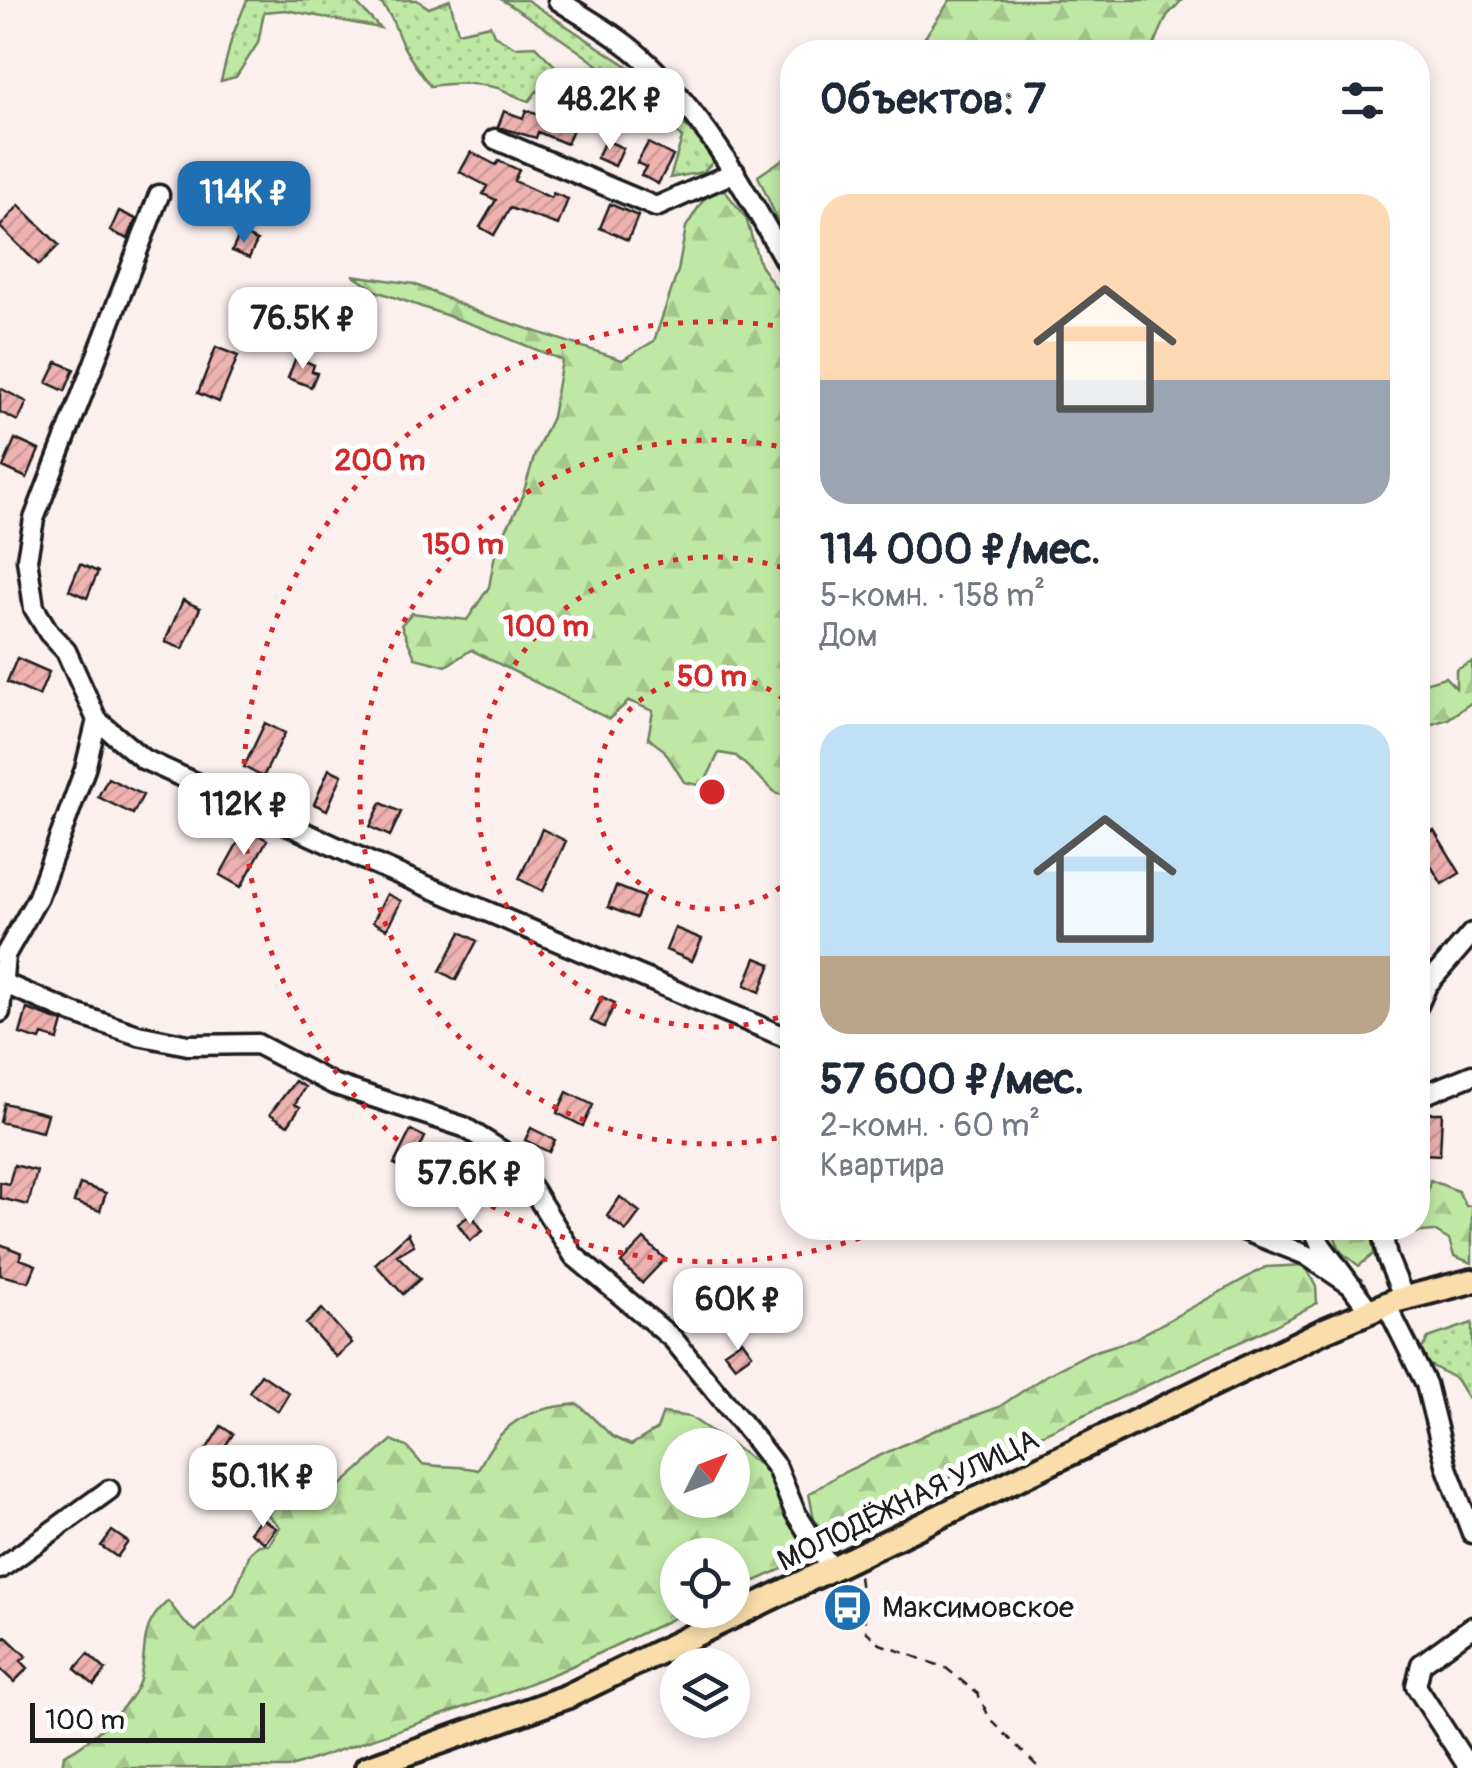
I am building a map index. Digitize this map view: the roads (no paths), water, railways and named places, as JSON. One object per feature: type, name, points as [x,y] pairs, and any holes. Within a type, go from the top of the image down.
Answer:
[{"type":"main road","name":"МОЛОДЁЖНАЯ УЛИЦА","points":[[367,1768],[395,1763],[566,1697],[1387,1304],[1472,1282]]},
{"type":"street","points":[[558,0],[638,54],[685,101],[735,172],[780,252]]},
{"type":"street","points":[[495,139],[656,207],[735,172]]},
{"type":"street","points":[[159,196],[34,519],[27,559],[34,608],[48,633],[66,651],[97,720],[143,759],[365,860],[780,1035]]},
{"type":"street","points":[[0,1012],[5,954],[37,900],[85,769],[97,720]]},
{"type":"street","points":[[1430,981],[1472,932]]},
{"type":"street","points":[[3,982],[73,1013],[138,1035],[188,1045],[256,1044],[333,1084],[464,1127],[502,1151],[533,1190],[574,1256],[673,1339],[749,1432],[777,1468],[796,1512],[832,1570]]},
{"type":"street","points":[[1430,1092],[1472,1075]]},
{"type":"street","points":[[1268,1240],[1306,1255],[1387,1304]]},
{"type":"street","points":[[1318,1240],[1352,1286]]},
{"type":"street","points":[[1384,1240],[1388,1258],[1387,1304],[1426,1384],[1448,1468],[1472,1532]]},
{"type":"street","points":[[0,1569],[109,1490]]},
{"type":"street","points":[[1469,1768],[1416,1686],[1421,1664],[1472,1626]]},
{"type":"place","name":"Максимовское","points":[[847,1607]]}]
